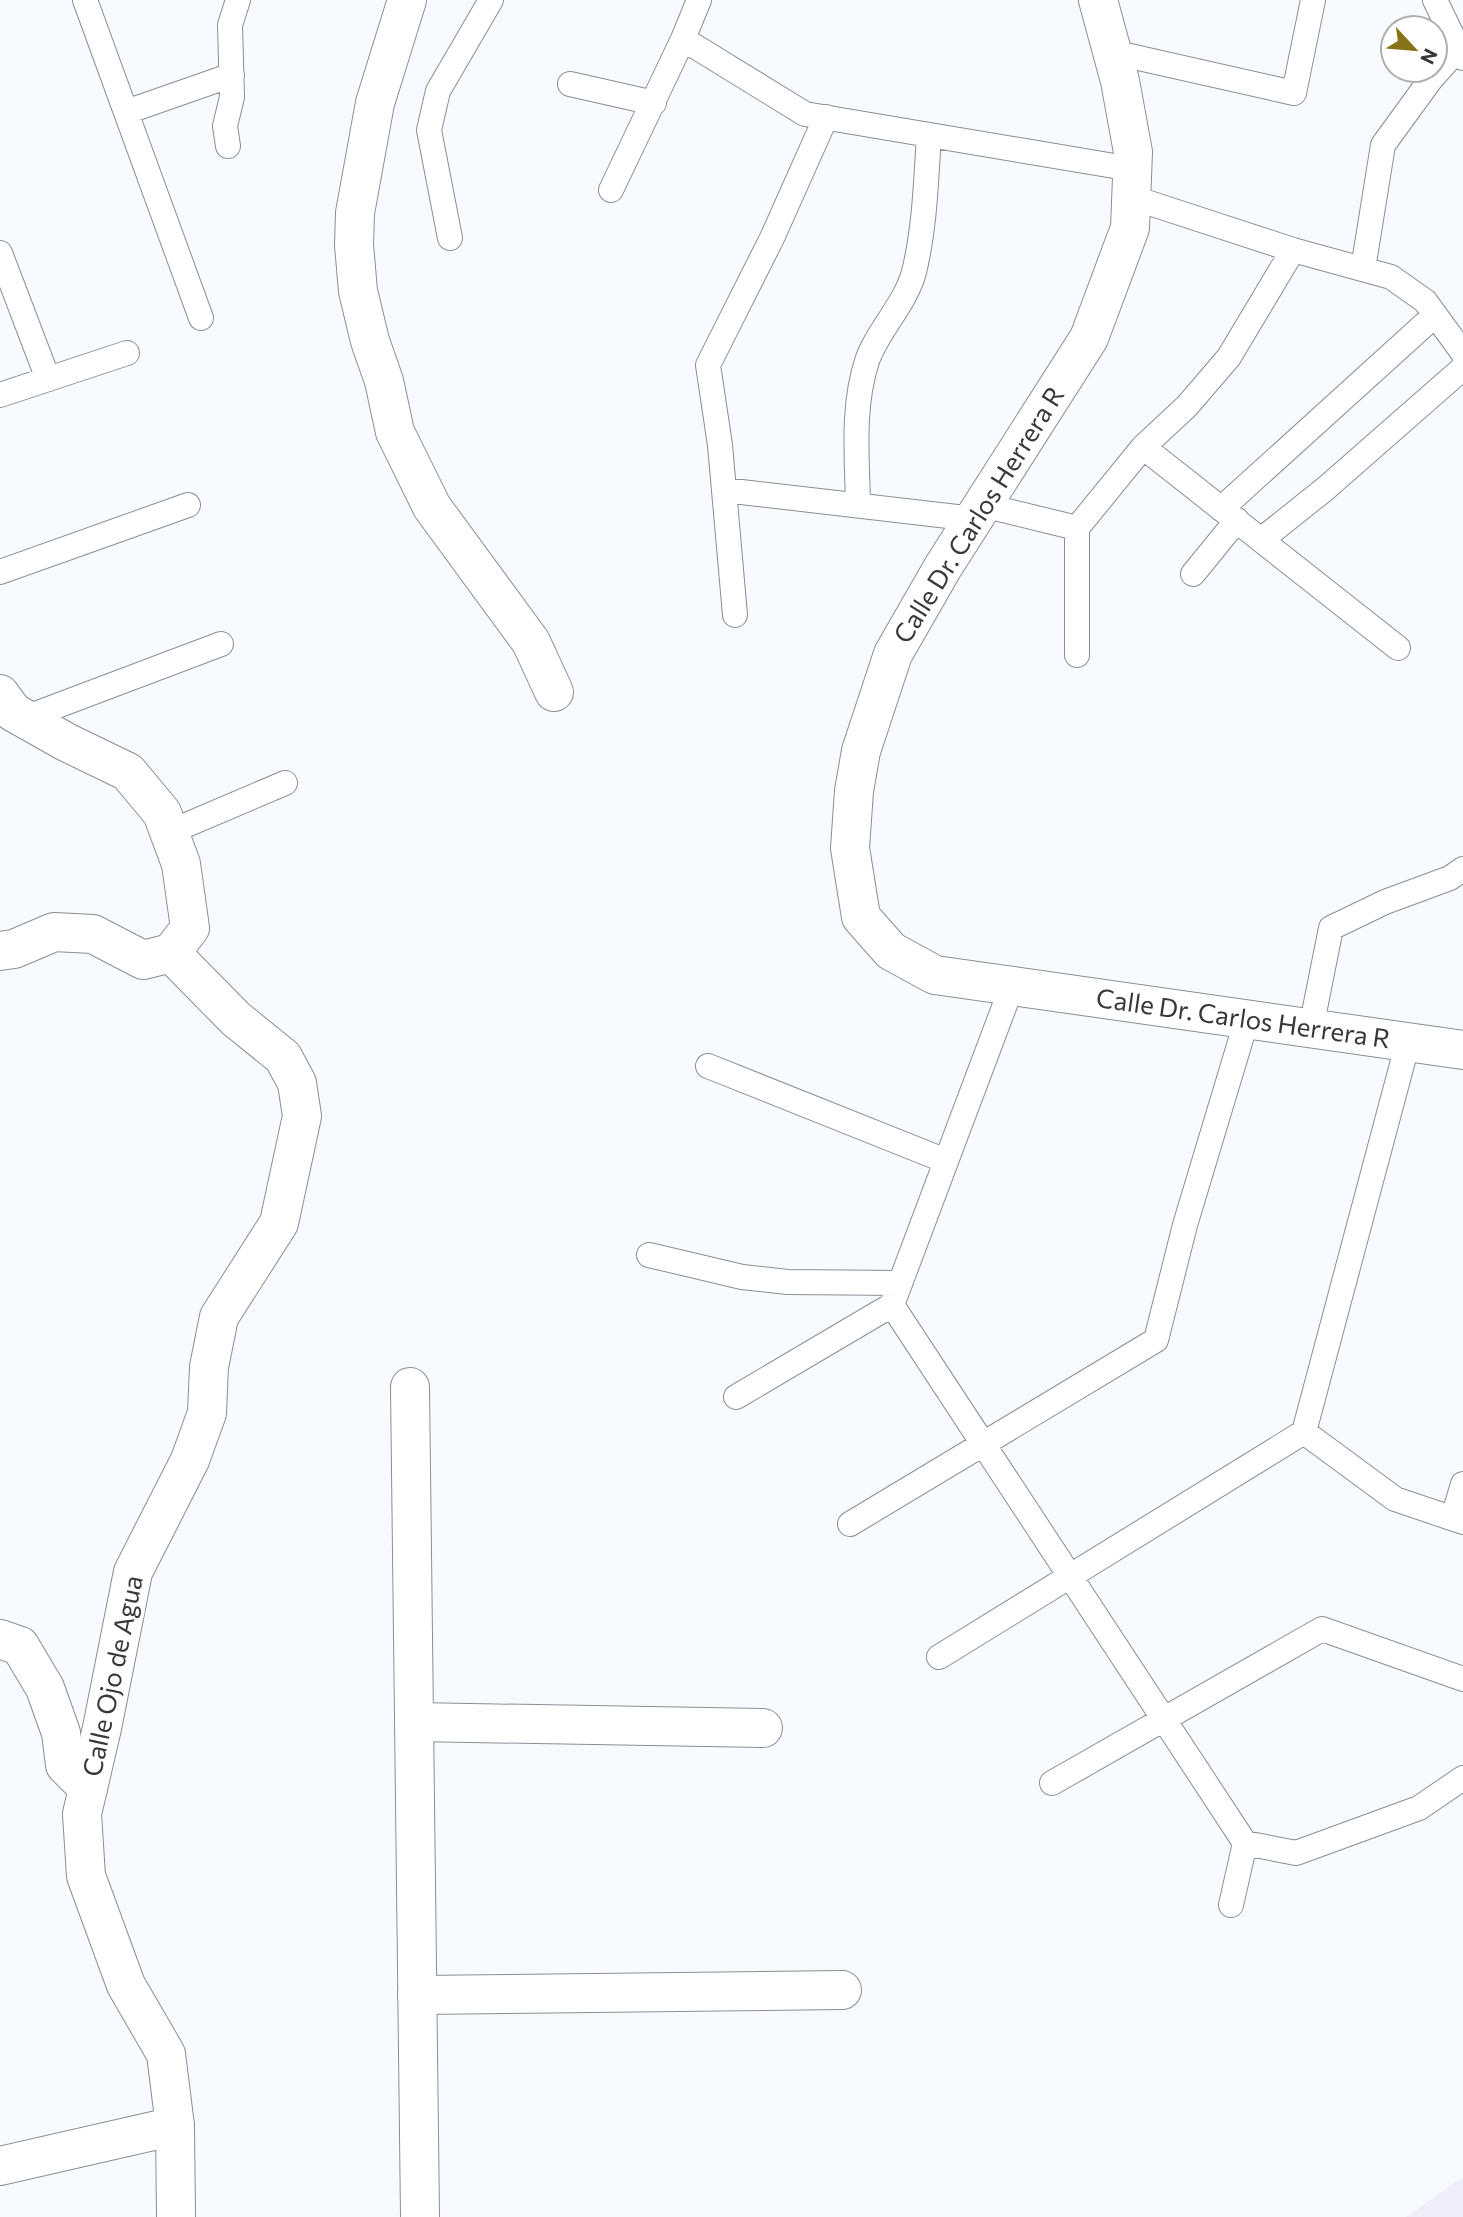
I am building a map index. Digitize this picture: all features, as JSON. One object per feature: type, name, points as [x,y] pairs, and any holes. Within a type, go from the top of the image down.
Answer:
[{"type":"street","points":[[407,0],[374,103],[355,213],[354,245],[358,291],[370,341],[384,381],[395,432],[432,506],[531,642],[554,692]]},
{"type":"street","name":"Calle Dr. Carlos Herrera R","points":[[1104,4],[1133,152],[1130,228],[1089,338],[943,567],[893,654],[861,751],[854,792],[850,848],[860,917],[891,951],[935,975],[1463,1049]]},
{"type":"street","points":[[0,951],[14,949],[54,932],[93,934],[143,960],[171,953],[190,928],[181,864],[162,813],[128,772],[66,742],[13,706]]},
{"type":"street","name":"Calle Ojo de Agua","points":[[171,953],[236,1019],[283,1057],[297,1083],[302,1116],[279,1223],[219,1317],[209,1367],[207,1413],[190,1460],[133,1572],[82,1814],[86,1876],[127,1985],[166,2054],[175,2126],[176,2217]]},
{"type":"street","points":[[410,1387],[420,2217]]},
{"type":"street","points":[[0,1639],[20,1646],[45,1688],[61,1733],[65,1765],[88,1788]]},
{"type":"street","points":[[415,1722],[763,1728]]},
{"type":"street","points":[[417,1995],[842,1990]]},
{"type":"street","points":[[0,2166],[175,2126]]},
{"type":"lane","points":[[85,0],[201,318]]},
{"type":"lane","points":[[228,146],[226,126],[232,97],[230,25],[238,0]]},
{"type":"lane","points":[[450,238],[429,130],[438,91],[491,0]]},
{"type":"lane","points":[[611,190],[654,103],[699,0]]},
{"type":"lane","points":[[1112,52],[1294,93],[1313,0]]},
{"type":"lane","points":[[1363,269],[1383,145],[1431,79],[1461,53],[1447,10]]},
{"type":"lane","points":[[682,39],[805,114],[929,135],[1132,183],[1293,250],[1391,277],[1425,301],[1463,353]]},
{"type":"lane","points":[[126,112],[232,75]]},
{"type":"lane","points":[[570,84],[654,103]]},
{"type":"lane","points":[[735,615],[720,445],[708,365],[772,238],[826,117]]},
{"type":"lane","points":[[858,504],[857,405],[867,359],[913,275],[923,222],[929,135]]},
{"type":"lane","points":[[1076,655],[1077,528],[1143,447],[1187,406],[1229,357],[1293,250]]},
{"type":"lane","points":[[0,253],[48,379]]},
{"type":"lane","points":[[1193,574],[1229,514],[1436,315]]},
{"type":"lane","points":[[0,395],[127,353]]},
{"type":"lane","points":[[1261,540],[1325,489],[1463,368]]},
{"type":"lane","points":[[1143,447],[1398,648]]},
{"type":"lane","points":[[724,490],[858,504],[979,512],[1077,528]]},
{"type":"lane","points":[[0,572],[188,506]]},
{"type":"lane","points":[[13,706],[221,644]]},
{"type":"lane","points":[[170,832],[285,783]]},
{"type":"lane","points":[[1311,1028],[1331,928],[1385,902],[1450,878],[1463,869]]},
{"type":"lane","points":[[736,1397],[896,1294],[1012,986]]},
{"type":"lane","points":[[850,1524],[1156,1340],[1185,1225],[1247,1019]]},
{"type":"lane","points":[[939,1657],[1304,1432],[1408,1042]]},
{"type":"lane","points":[[708,1066],[946,1161]]},
{"type":"lane","points":[[649,1255],[742,1277],[896,1294]]},
{"type":"lane","points":[[896,1294],[983,1444],[1245,1843],[1296,1853],[1419,1808],[1463,1778]]},
{"type":"lane","points":[[1304,1432],[1395,1499],[1458,1520],[1463,1484]]},
{"type":"lane","points":[[1052,1783],[1322,1629],[1463,1679]]},
{"type":"lane","points":[[1231,1905],[1245,1843]]},
{"type":"shaded area","points":[[1463,2177],[1463,2217],[1406,2217],[1407,2216]]}]
